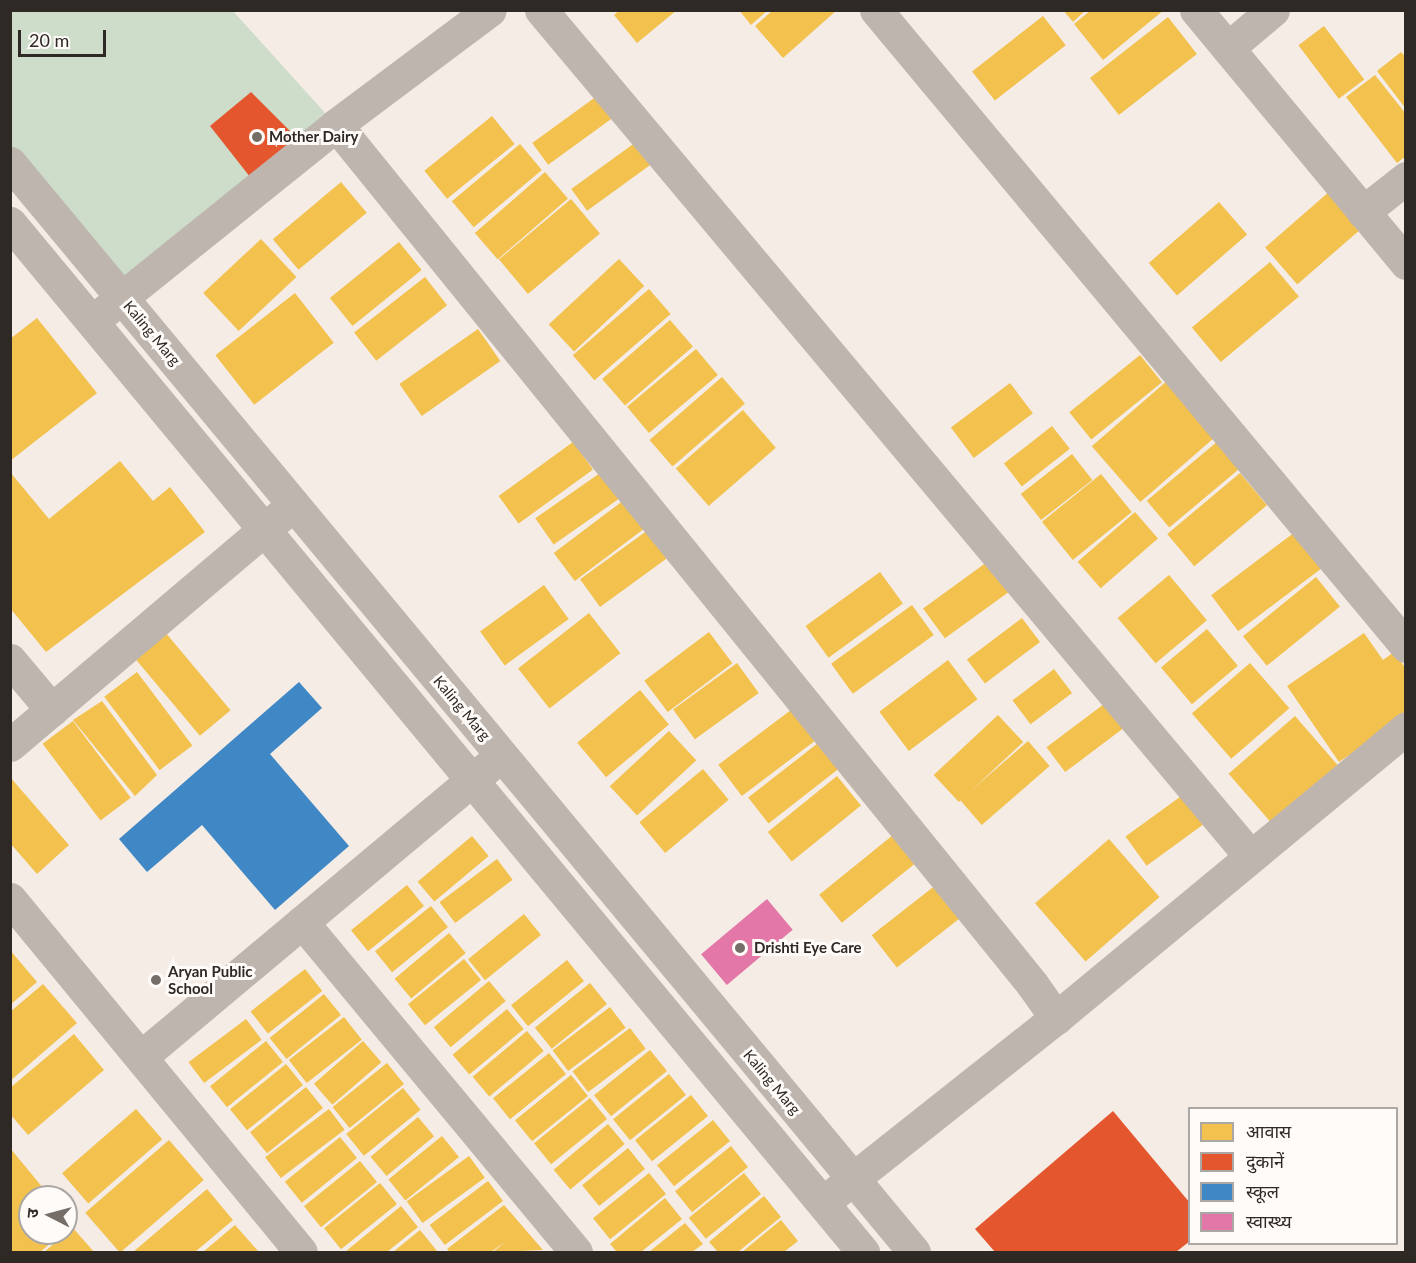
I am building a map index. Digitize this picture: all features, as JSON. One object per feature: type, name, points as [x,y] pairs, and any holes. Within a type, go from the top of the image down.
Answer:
[{"type":"street","points":[[92,321],[336,125],[490,10]]},
{"type":"street","points":[[541,10],[1250,856]]},
{"type":"street","points":[[876,10],[1406,646]]},
{"type":"street","points":[[1196,10],[1406,263]]},
{"type":"street","points":[[1228,48],[1273,10]]},
{"type":"street","points":[[336,125],[1025,974],[1056,1017]]},
{"type":"street","name":"Kaling Marg","points":[[10,162],[914,1252]]},
{"type":"street","points":[[1363,212],[1406,178]]},
{"type":"street","points":[[10,223],[863,1252]]},
{"type":"street","points":[[10,745],[294,504]]},
{"type":"street","points":[[10,660],[52,710]]},
{"type":"street","points":[[822,1203],[1056,1017],[1406,728]]},
{"type":"street","points":[[142,1056],[502,756]]},
{"type":"street","points":[[10,899],[142,1056],[301,1252]]},
{"type":"street","points":[[302,922],[576,1252]]},
{"type":"green space","points":[[10,11],[233,11],[336,125],[122,297],[11,163]]},
{"type":"building: आवास","points":[[620,10],[677,10],[637,43],[614,15]]},
{"type":"building: आवास","points":[[739,10],[768,10],[751,25]]},
{"type":"building: आवास","points":[[773,10],[837,10],[783,58],[755,26]]},
{"type":"building: आवास","points":[[1063,10],[1086,10],[1073,22]]},
{"type":"building: आवास","points":[[1091,10],[1164,10],[1103,60],[1074,24]]},
{"type":"building: आवास","points":[[1043,16],[1066,45],[995,101],[972,71]]},
{"type":"building: आवास","points":[[1168,17],[1197,54],[1119,115],[1090,78]]},
{"type":"building: आवास","points":[[1324,26],[1364,80],[1339,99],[1298,45]]},
{"type":"building: आवास","points":[[1401,52],[1406,57],[1406,109],[1377,71]]},
{"type":"building: आवास","points":[[1375,75],[1406,114],[1406,156],[1397,163],[1346,97]]},
{"type":"building: आवास","points":[[597,96],[613,118],[548,165],[532,143]]},
{"type":"building: आवास","points":[[492,116],[515,144],[447,199],[424,171]]},
{"type":"building: आवास","points":[[636,142],[652,164],[587,211],[571,189]]},
{"type":"building: आवास","points":[[520,144],[542,170],[474,227],[452,201]]},
{"type":"building: आवास","points":[[545,172],[568,198],[498,259],[475,233]]},
{"type":"building: आवास","points":[[341,182],[367,213],[299,270],[273,239]]},
{"type":"building: आवास","points":[[1330,191],[1362,228],[1297,284],[1265,247]]},
{"type":"building: आवास","points":[[571,199],[600,233],[528,294],[499,259]]},
{"type":"building: आवास","points":[[1219,202],[1247,234],[1177,295],[1149,263]]},
{"type":"building: आवास","points":[[261,239],[296,277],[239,331],[203,293]]},
{"type":"building: आवास","points":[[399,242],[422,270],[352,326],[330,298]]},
{"type":"building: आवास","points":[[619,259],[644,286],[574,352],[549,324]]},
{"type":"building: आवास","points":[[1270,262],[1299,296],[1221,362],[1192,328]]},
{"type":"building: आवास","points":[[425,277],[447,305],[376,361],[354,332]]},
{"type":"building: आवास","points":[[649,289],[671,314],[594,380],[573,355]]},
{"type":"building: आवास","points":[[295,293],[334,343],[254,405],[215,355]]},
{"type":"building: आवास","points":[[37,318],[97,393],[10,461],[10,339]]},
{"type":"building: आवास","points":[[670,320],[693,346],[625,405],[602,379]]},
{"type":"building: आवास","points":[[478,329],[500,361],[422,416],[399,384]]},
{"type":"building: आवास","points":[[696,349],[718,375],[649,433],[627,407]]},
{"type":"building: आवास","points":[[1140,355],[1162,382],[1091,439],[1069,412]]},
{"type":"building: आवास","points":[[722,377],[745,403],[673,466],[650,440]]},
{"type":"building: आवास","points":[[1168,380],[1217,436],[1140,502],[1092,446]]},
{"type":"building: आवास","points":[[1010,383],[1033,413],[974,458],[951,428]]},
{"type":"building: आवास","points":[[743,410],[776,448],[709,506],[676,468]]},
{"type":"building: आवास","points":[[1052,426],[1070,449],[1022,486],[1004,464]]},
{"type":"building: आवास","points":[[1218,441],[1240,468],[1169,528],[1147,501]]},
{"type":"building: आवास","points":[[573,442],[593,470],[519,524],[499,496]]},
{"type":"building: आवास","points":[[1072,454],[1092,480],[1041,520],[1021,494]]},
{"type":"building: आवास","points":[[120,461],[153,501],[170,487],[205,532],[46,652],[10,608],[10,472],[49,519]]},
{"type":"building: आवास","points":[[600,473],[618,499],[554,545],[535,518]]},
{"type":"building: आवास","points":[[1240,473],[1267,505],[1194,566],[1167,534]]},
{"type":"building: आवास","points":[[1101,474],[1132,512],[1073,560],[1042,522]]},
{"type":"building: आवास","points":[[624,500],[645,528],[575,581],[554,553]]},
{"type":"building: आवास","points":[[1135,512],[1158,538],[1101,588],[1078,562]]},
{"type":"building: आवास","points":[[648,530],[668,558],[600,607],[580,579]]},
{"type":"building: आवास","points":[[1295,532],[1322,568],[1238,631],[1211,595]]},
{"type":"building: आवास","points":[[987,562],[1009,592],[945,638],[923,608]]},
{"type":"building: आवास","points":[[880,572],[903,604],[828,658],[806,626]]},
{"type":"building: आवास","points":[[1169,575],[1207,620],[1156,663],[1118,618]]},
{"type":"building: आवास","points":[[1316,577],[1340,607],[1267,666],[1243,636]]},
{"type":"building: आवास","points":[[544,585],[569,619],[505,665],[480,631]]},
{"type":"building: आवास","points":[[912,605],[934,635],[853,694],[831,664]]},
{"type":"building: आवास","points":[[589,613],[620,653],[549,709],[518,668]]},
{"type":"building: आवास","points":[[1022,618],[1040,642],[985,683],[967,660]]},
{"type":"building: आवास","points":[[1207,629],[1238,666],[1192,704],[1161,668]]},
{"type":"building: आवास","points":[[165,632],[231,710],[200,736],[134,658]]},
{"type":"building: आवास","points":[[709,632],[732,663],[668,712],[644,681]]},
{"type":"building: आवास","points":[[1364,633],[1383,660],[1394,652],[1406,669],[1406,716],[1339,762],[1287,686]]},
{"type":"building: आवास","points":[[948,660],[977,699],[909,751],[879,712]]},
{"type":"building: आवास","points":[[737,663],[759,693],[695,739],[673,709]]},
{"type":"building: आवास","points":[[1250,663],[1289,708],[1231,759],[1192,714]]},
{"type":"building: आवास","points":[[1054,669],[1072,693],[1031,724],[1012,700]]},
{"type":"building: आवास","points":[[137,672],[192,745],[160,770],[104,697]]},
{"type":"building: आवास","points":[[640,690],[669,724],[606,777],[577,743]]},
{"type":"building: आवास","points":[[102,701],[157,775],[135,796],[73,720]]},
{"type":"building: आवास","points":[[1108,701],[1127,726],[1065,772],[1047,747]]},
{"type":"building: आवास","points":[[791,710],[814,741],[742,796],[718,765]]},
{"type":"building: आवास","points":[[998,715],[1023,742],[959,802],[934,775]]},
{"type":"building: आवास","points":[[1295,716],[1338,765],[1271,823],[1229,774]]},
{"type":"building: आवास","points":[[73,721],[131,798],[100,821],[43,744]]},
{"type":"building: आवास","points":[[669,731],[696,760],[637,815],[610,786]]},
{"type":"building: आवास","points":[[827,736],[847,762],[769,824],[748,798]]},
{"type":"building: आवास","points":[[1028,741],[1050,766],[982,825],[960,800]]},
{"type":"building: आवास","points":[[703,769],[729,800],[665,853],[639,822]]},
{"type":"building: आवास","points":[[837,776],[861,806],[792,862],[768,832]]},
{"type":"building: आवास","points":[[10,777],[69,845],[37,874],[10,843]]},
{"type":"building: आवास","points":[[1191,789],[1212,818],[1147,866],[1125,837]]},
{"type":"building: आवास","points":[[893,835],[916,863],[842,923],[819,895]]},
{"type":"building: आवास","points":[[472,836],[489,856],[434,902],[418,882]]},
{"type":"building: आवास","points":[[1109,839],[1160,897],[1086,961],[1035,903]]},
{"type":"building: आवास","points":[[497,859],[513,880],[455,923],[439,902]]},
{"type":"building: आवास","points":[[941,881],[966,913],[897,967],[872,935]]},
{"type":"building: आवास","points":[[407,885],[424,906],[368,951],[351,930]]},
{"type":"building: आवास","points":[[431,906],[448,927],[392,972],[375,951]]},
{"type":"building: आवास","points":[[524,914],[541,935],[485,980],[468,959]]},
{"type":"building: आवास","points":[[449,933],[466,953],[411,999],[395,979]]},
{"type":"building: आवास","points":[[10,950],[37,982],[10,1005]]},
{"type":"building: आवास","points":[[464,959],[481,980],[425,1025],[408,1004]]},
{"type":"building: आवास","points":[[567,960],[584,981],[528,1026],[511,1005]]},
{"type":"building: आवास","points":[[305,969],[322,991],[268,1034],[251,1011]]},
{"type":"building: आवास","points":[[489,981],[506,1001],[451,1047],[434,1027]]},
{"type":"building: आवास","points":[[590,983],[607,1004],[552,1049],[535,1028]]},
{"type":"building: आवास","points":[[43,984],[77,1023],[10,1081],[10,1012]]},
{"type":"building: आवास","points":[[324,994],[341,1015],[287,1059],[270,1038]]},
{"type":"building: आवास","points":[[610,1007],[626,1028],[568,1071],[552,1050]]},
{"type":"building: आवास","points":[[507,1009],[524,1029],[469,1075],[453,1055]]},
{"type":"building: आवास","points":[[344,1017],[362,1040],[307,1083],[289,1060]]},
{"type":"building: आवास","points":[[246,1019],[262,1040],[204,1083],[188,1062]]},
{"type":"building: आवास","points":[[630,1028],[646,1049],[588,1092],[572,1071]]},
{"type":"building: आवास","points":[[527,1031],[544,1051],[489,1097],[473,1077]]},
{"type":"building: आवास","points":[[74,1034],[104,1070],[28,1135],[10,1114],[10,1088]]},
{"type":"building: आवास","points":[[266,1041],[283,1062],[227,1107],[210,1086]]},
{"type":"building: आवास","points":[[363,1041],[381,1062],[332,1105],[314,1084]]},
{"type":"building: आवास","points":[[650,1050],[667,1071],[611,1116],[594,1095]]},
{"type":"building: आवास","points":[[549,1053],[566,1074],[510,1119],[493,1098]]},
{"type":"building: आवास","points":[[387,1063],[404,1084],[350,1128],[333,1107]]},
{"type":"building: आवास","points":[[286,1064],[303,1085],[247,1130],[230,1109]]},
{"type":"building: आवास","points":[[669,1074],[686,1095],[630,1140],[613,1119]]},
{"type":"building: आवास","points":[[571,1075],[588,1096],[532,1141],[515,1120]]},
{"type":"building: आवास","points":[[306,1087],[323,1108],[267,1153],[250,1132]]},
{"type":"building: आवास","points":[[403,1088],[421,1110],[364,1156],[346,1134]]},
{"type":"building: आवास","points":[[691,1095],[708,1116],[652,1161],[635,1140]]},
{"type":"building: आवास","points":[[590,1098],[607,1119],[551,1164],[534,1143]]},
{"type":"building: आवास","points":[[136,1109],[162,1139],[88,1203],[78,1192],[78,1185],[72,1185],[62,1173]]},
{"type":"building: आवास","points":[[329,1109],[345,1130],[281,1178],[265,1157]]},
{"type":"building: आवास","points":[[418,1117],[434,1136],[387,1176],[371,1157]]},
{"type":"building: आवास","points":[[713,1120],[730,1141],[674,1186],[657,1165]]},
{"type":"building: आवास","points":[[608,1124],[625,1144],[570,1190],[554,1170]]},
{"type":"building: आवास","points":[[442,1136],[459,1157],[405,1200],[388,1179]]},
{"type":"building: आवास","points":[[340,1137],[357,1158],[302,1203],[285,1182]]},
{"type":"building: आवास","points":[[169,1140],[204,1180],[121,1252],[85,1213]]},
{"type":"building: आवास","points":[[731,1146],[748,1167],[692,1212],[675,1191]]},
{"type":"building: आवास","points":[[10,1148],[41,1185],[18,1185],[18,1245],[48,1245],[40,1252],[10,1252]]},
{"type":"building: आवास","points":[[628,1148],[645,1169],[599,1206],[582,1185]]},
{"type":"building: आवास","points":[[469,1156],[485,1178],[423,1223],[407,1201]]},
{"type":"building: आवास","points":[[360,1161],[377,1182],[321,1227],[304,1206]]},
{"type":"building: आवास","points":[[649,1173],[666,1194],[610,1239],[593,1218]]},
{"type":"building: आवास","points":[[744,1173],[761,1194],[706,1239],[689,1218]]},
{"type":"building: आवास","points":[[488,1181],[503,1201],[445,1245],[430,1225]]},
{"type":"building: आवास","points":[[380,1183],[397,1204],[341,1249],[324,1228]]},
{"type":"building: आवास","points":[[207,1189],[233,1220],[195,1252],[133,1252]]},
{"type":"building: आवास","points":[[764,1196],[781,1217],[738,1252],[718,1252],[709,1242]]},
{"type":"building: आवास","points":[[665,1198],[682,1219],[641,1252],[617,1252],[610,1244]]},
{"type":"building: आवास","points":[[504,1205],[543,1250],[493,1252],[506,1241],[491,1252],[450,1252],[447,1249]]},
{"type":"building: आवास","points":[[401,1206],[418,1227],[387,1252],[345,1252]]},
{"type":"building: आवास","points":[[781,1220],[798,1241],[784,1252],[742,1252]]},
{"type":"building: आवास","points":[[685,1223],[703,1244],[692,1252],[649,1252]]},
{"type":"building: आवास","points":[[235,1225],[259,1252],[203,1252]]},
{"type":"building: आवास","points":[[420,1230],[437,1251],[393,1252]]},
{"type":"building: आवास","points":[[78,1234],[94,1252],[44,1252],[52,1245],[78,1245]]},
{"type":"building: दुकानें","name":"Mother Dairy","points":[[251,92],[307,148],[258,187],[210,126]]},
{"type":"building: दुकानें","points":[[1113,1111],[1188,1201],[1188,1243],[1176,1252],[995,1252],[975,1229]]},
{"type":"building: स्कूल","points":[[299,682],[322,708],[270,754],[349,846],[275,910],[202,825],[147,872],[119,839]]},
{"type":"building: स्वास्थ्य","points":[[767,899],[793,930],[727,985],[701,954]]},
{"type":"place","name":"Mother Dairy","points":[[257,137]]},
{"type":"place","name":"Drishti Eye Care","points":[[740,948]]},
{"type":"place","name":"Aryan Public School","points":[[156,980]]}]
